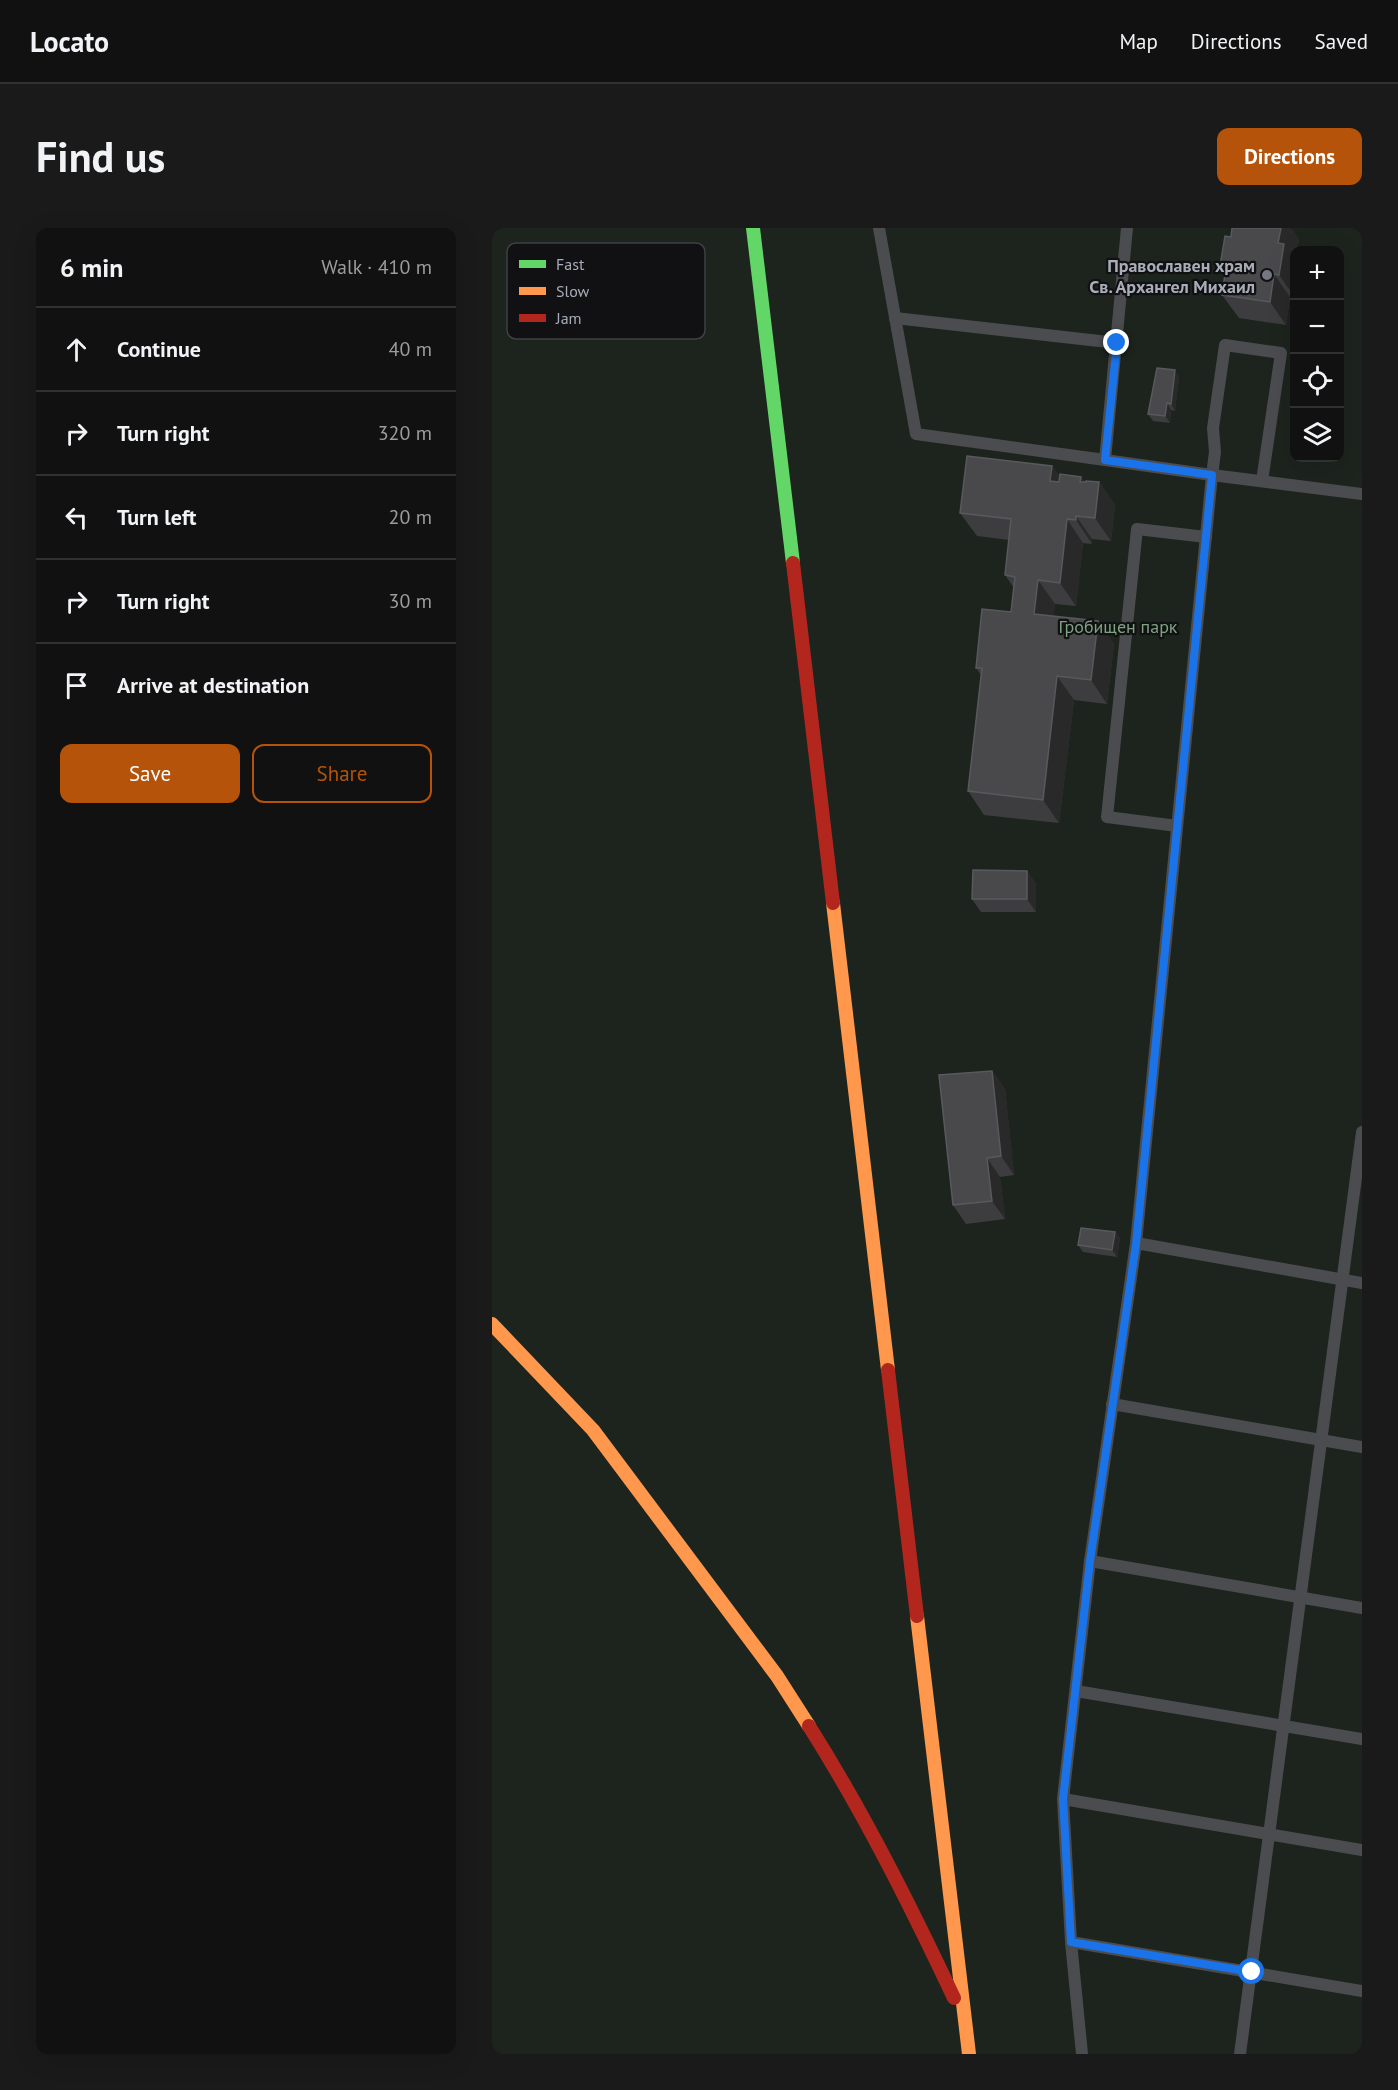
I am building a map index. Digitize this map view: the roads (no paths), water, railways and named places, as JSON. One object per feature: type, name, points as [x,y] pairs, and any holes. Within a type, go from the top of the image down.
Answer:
[{"type":"street","points":[[753,228],[969,2054]]},
{"type":"street","points":[[492,1324],[593,1430],[777,1676],[838,1772],[905,1895],[965,2021]]},
{"type":"lane","points":[[879,228],[916,434],[1362,494]]},
{"type":"lane","points":[[1105,460],[1127,228]]},
{"type":"lane","points":[[895,318],[1117,343]]},
{"type":"lane","points":[[1082,2054],[1071,1942],[1063,1799],[1090,1561],[1136,1244],[1215,452],[1213,428],[1226,345],[1281,353],[1262,482]]},
{"type":"lane","points":[[1177,826],[1107,817],[1137,529],[1206,537]]},
{"type":"lane","points":[[1240,2054],[1362,1132]]},
{"type":"lane","points":[[1136,1244],[1362,1283]]},
{"type":"lane","points":[[1112,1404],[1362,1447]]},
{"type":"lane","points":[[1090,1561],[1362,1608]]},
{"type":"lane","points":[[1076,1691],[1362,1739]]},
{"type":"lane","points":[[1063,1799],[1362,1850]]},
{"type":"lane","points":[[1071,1942],[1362,1991]]},
{"type":"place","name":"Православен храм Св. Архангел Михаил","points":[[1267,275]]},
{"type":"park label","name":"Гробищен парк","points":[[1118,626]]}]
